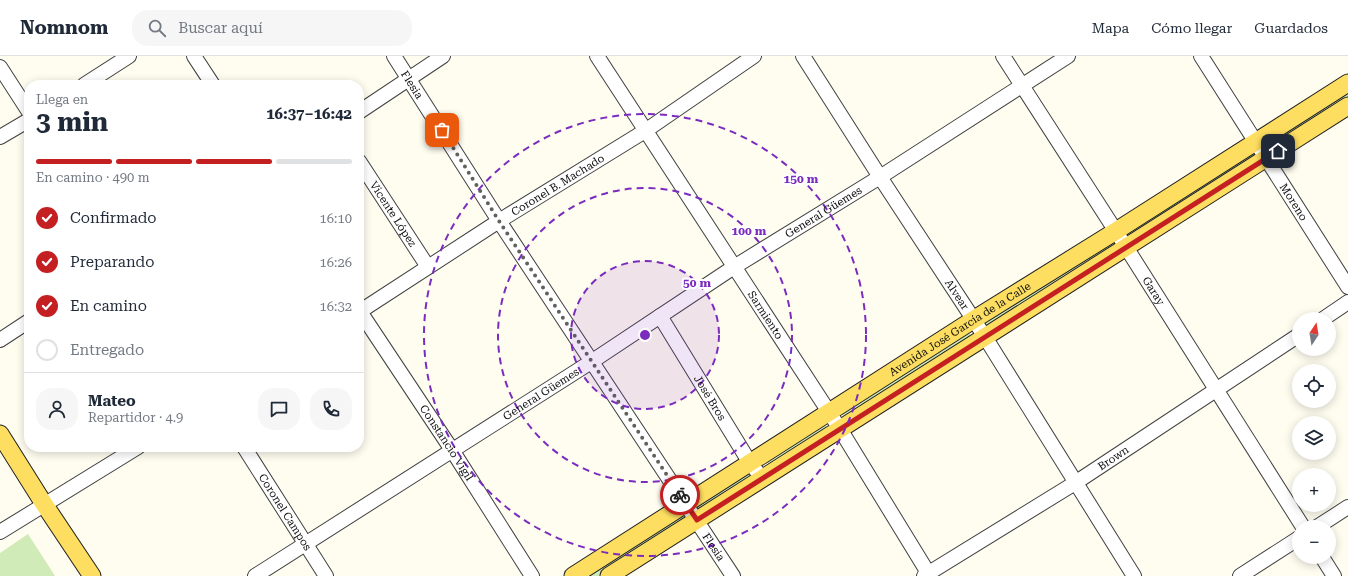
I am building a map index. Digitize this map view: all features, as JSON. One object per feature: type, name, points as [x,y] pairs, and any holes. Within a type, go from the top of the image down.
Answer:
[{"type":"main road","name":"Avenida José García de la Calle","points":[[573,576],[973,320],[1116,232],[1348,83]]},
{"type":"main road","name":"Avenida José García de la Calle","points":[[609,576],[1348,106]]},
{"type":"main road","points":[[0,434],[92,576]]},
{"type":"street","points":[[92,80],[129,56]]},
{"type":"street","points":[[194,56],[210,80]]},
{"type":"street","name":"Flesia","points":[[394,56],[499,221],[733,576]]},
{"type":"street","points":[[364,109],[443,56]]},
{"type":"street","name":"Sarmiento","points":[[597,56],[840,429],[927,575]]},
{"type":"street","name":"Coronel B. Machado","points":[[364,308],[499,221],[646,131],[754,56]]},
{"type":"street","name":"Alvear","points":[[803,56],[985,337],[1134,576]]},
{"type":"street","name":"Garay","points":[[1003,56],[1299,520]]},
{"type":"street","name":"General Güemes","points":[[255,576],[591,362],[734,267],[880,177],[1068,56]]},
{"type":"street","name":"Moreno","points":[[1201,56],[1348,287]]},
{"type":"street","points":[[0,67],[24,104]]},
{"type":"street","points":[[0,137],[24,123]]},
{"type":"street","name":"Vicente López","points":[[364,169],[428,266]]},
{"type":"street","points":[[1333,312],[1348,302]]},
{"type":"street","name":"José Bros","points":[[660,316],[750,463],[762,478]]},
{"type":"street","name":"Constancio Vigil","points":[[364,318],[452,450],[532,576]]},
{"type":"street","points":[[0,340],[24,324]]},
{"type":"street","name":"Brown","points":[[927,575],[1075,483],[1292,340]]},
{"type":"street","points":[[0,532],[130,452]]},
{"type":"street","name":"Coronel Campos","points":[[247,452],[326,576]]},
{"type":"street","points":[[1328,520],[1348,507]]},
{"type":"street","points":[[1240,576],[1292,543]]},
{"type":"street","points":[[1326,564],[1334,576]]},
{"type":"green space","points":[[1348,89],[1348,100],[1273,149],[1268,141]]},
{"type":"green space","points":[[1253,148],[1258,156],[1132,238],[1127,230]]},
{"type":"green space","points":[[1110,241],[1115,249],[989,331],[984,324]]},
{"type":"green space","points":[[967,330],[972,338],[846,420],[841,412]]},
{"type":"green space","points":[[824,423],[829,431],[771,468],[766,461]]},
{"type":"green space","points":[[752,469],[757,476],[699,514],[694,506]]},
{"type":"green space","points":[[681,514],[686,522],[603,576],[586,576]]},
{"type":"green space","points":[[28,534],[55,576],[0,576],[0,553]]},
{"type":"way so far","points":[[442,130],[499,221],[680,495]]},
{"type":"route","points":[[680,495],[697,520],[1278,151]]}]
